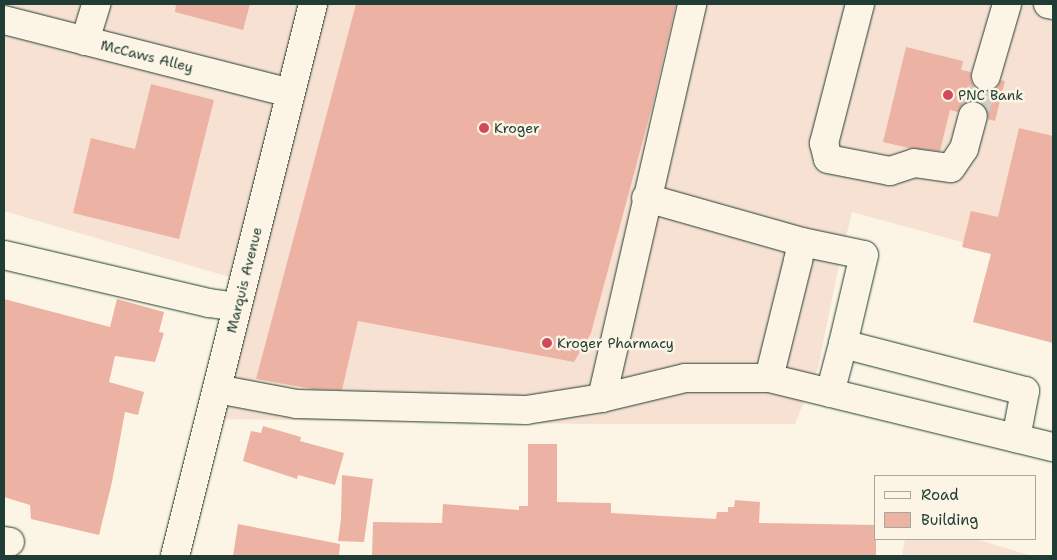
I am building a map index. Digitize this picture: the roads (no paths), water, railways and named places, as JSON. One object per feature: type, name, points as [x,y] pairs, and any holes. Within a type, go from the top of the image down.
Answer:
[{"type":"street","points":[[85,41],[96,4]]},
{"type":"street","name":"Marquis Avenue","points":[[175,556],[313,4]]},
{"type":"street","points":[[602,398],[646,198],[692,4]]},
{"type":"street","points":[[860,4],[824,143],[828,159],[890,172],[914,163],[950,168],[964,149],[973,116]]},
{"type":"street","points":[[986,76],[1007,4]]},
{"type":"street","points":[[1048,4],[1053,5]]},
{"type":"street","name":"McCaws Alley","points":[[4,20],[290,92]]},
{"type":"street","points":[[646,198],[802,242],[864,255],[830,393]]},
{"type":"street","points":[[769,378],[802,242]]},
{"type":"street","points":[[4,255],[209,303],[237,307]]},
{"type":"street","points":[[843,344],[1025,391],[1016,438]]},
{"type":"street","points":[[217,389],[297,404],[526,410],[602,398],[685,378],[769,378],[1053,447]]},
{"type":"tunnel","points":[[973,116],[986,76]]},
{"type":"place","name":"PNC Bank","points":[[948,95]]},
{"type":"place","name":"Kroger","points":[[484,128]]},
{"type":"place","name":"Kroger Pharmacy","points":[[547,343]]}]
